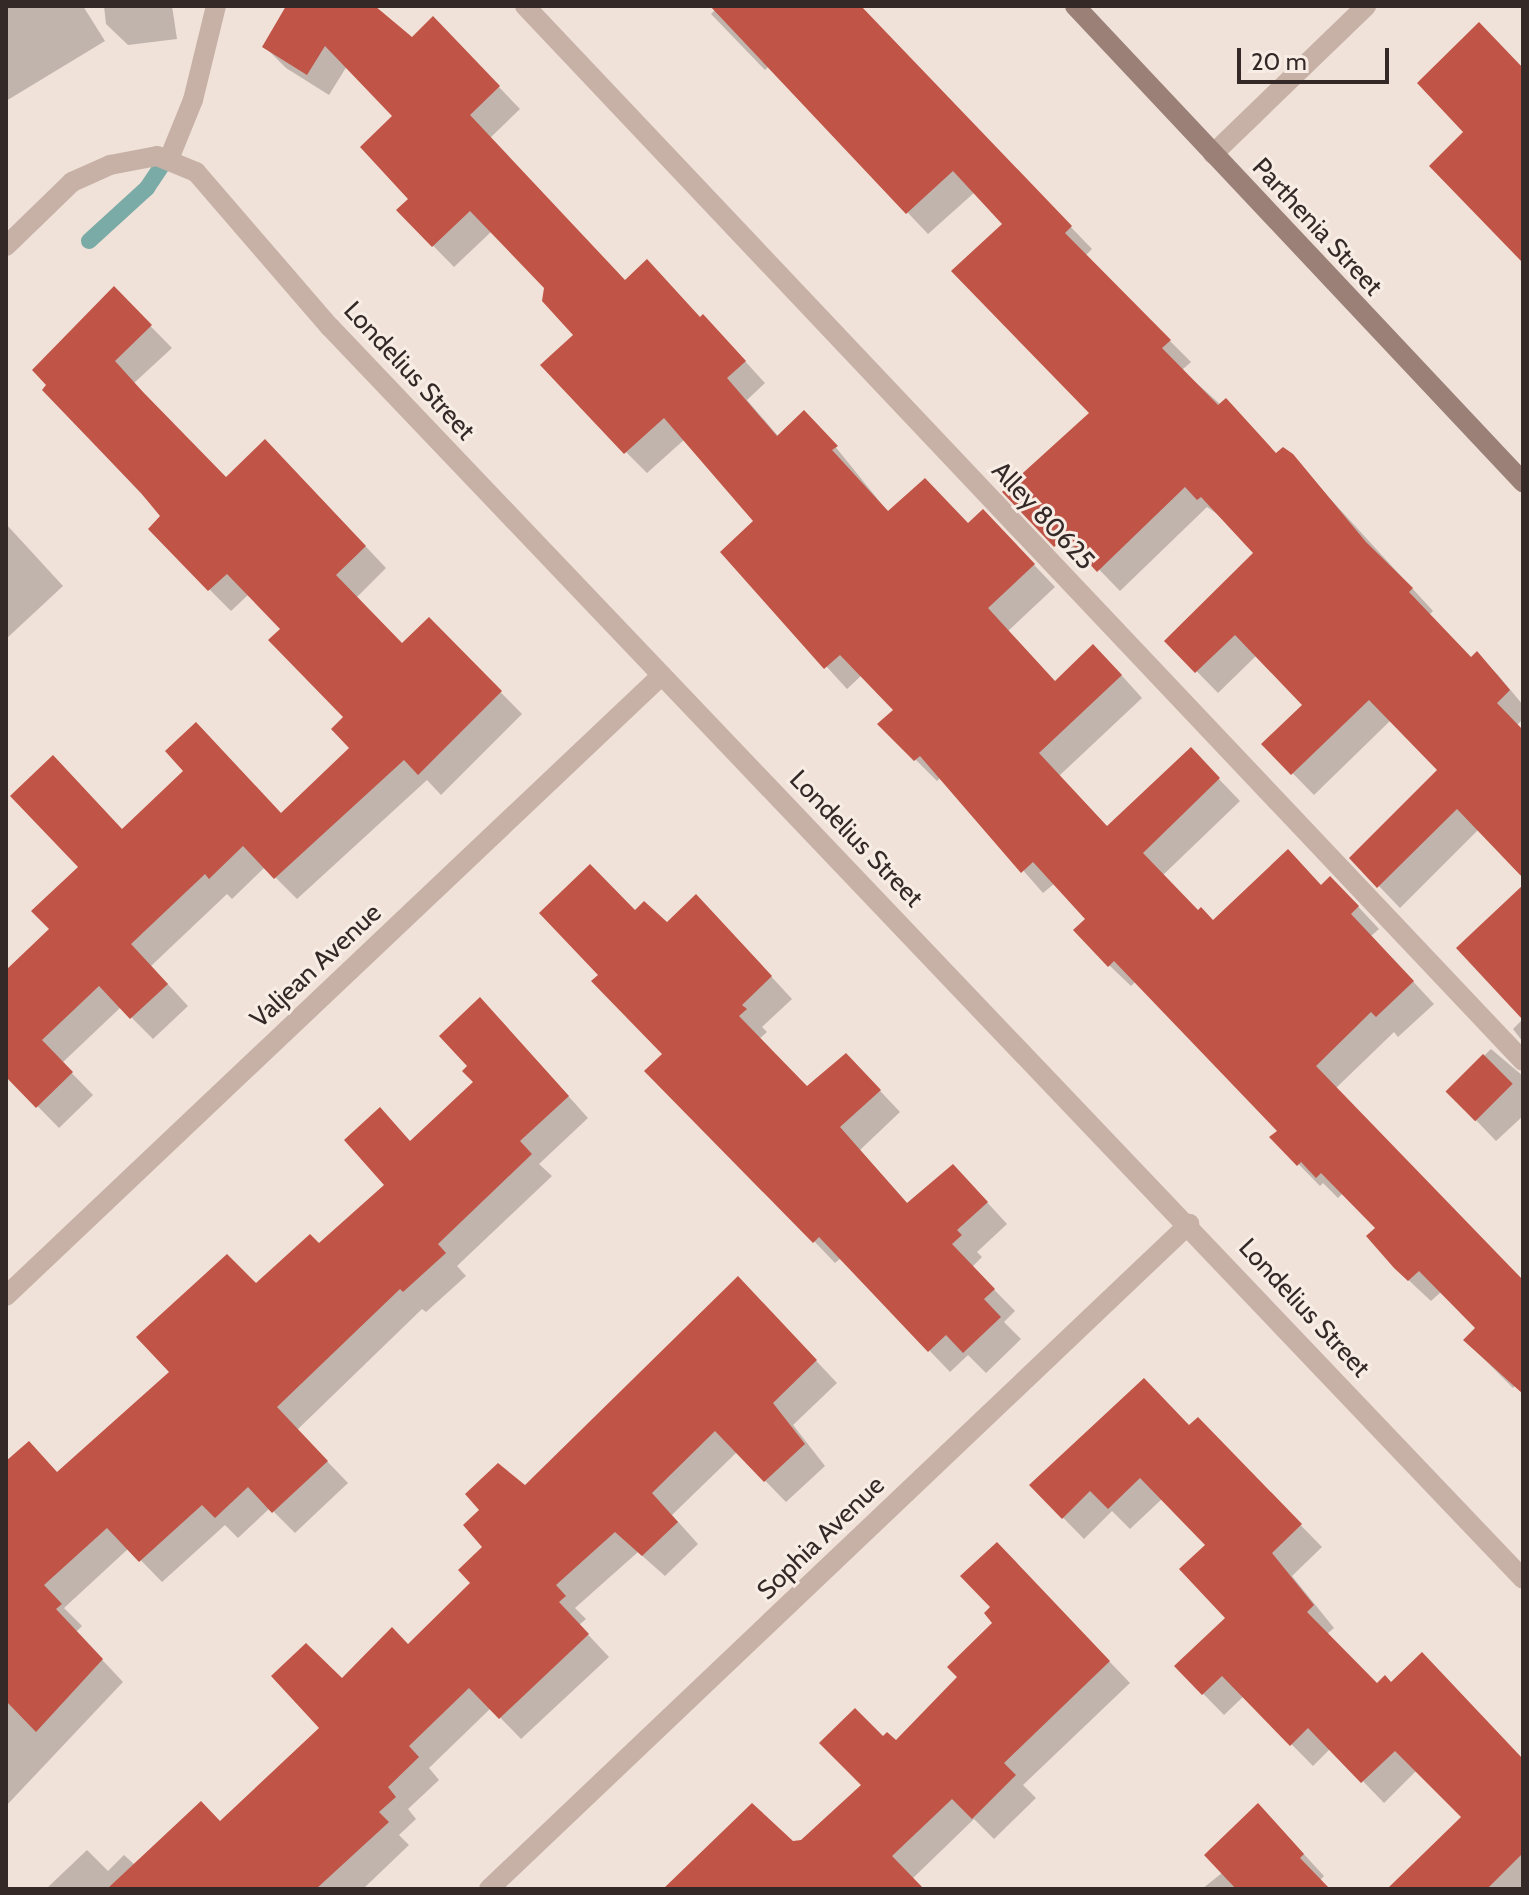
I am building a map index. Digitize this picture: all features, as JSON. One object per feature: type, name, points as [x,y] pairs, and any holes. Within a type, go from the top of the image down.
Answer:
[{"type":"main road","name":"Parthenia Street","points":[[1075,6],[1523,482]]},
{"type":"street","points":[[169,159],[193,100],[216,6]]},
{"type":"street","name":"Alley 80625","points":[[525,6],[1523,1061]]},
{"type":"street","points":[[1213,154],[1366,6]]},
{"type":"street","name":"Londelius Street","points":[[6,246],[72,182],[143,156],[169,159],[196,172],[222,198],[330,327],[1189,1224],[1523,1579]]},
{"type":"street","name":"Valjean Avenue","points":[[6,1296],[662,675]]},
{"type":"street","name":"Sophia Avenue","points":[[489,1889],[1189,1224]]},
{"type":"building","points":[[286,6],[375,6],[412,37],[433,16],[500,86],[470,115],[625,280],[647,259],[700,317],[703,314],[746,361],[727,378],[777,436],[804,410],[838,446],[832,450],[888,511],[925,478],[968,523],[983,509],[1035,564],[988,608],[1055,681],[1093,644],[1122,675],[1039,753],[1107,826],[1191,747],[1220,778],[1143,853],[1198,910],[1201,907],[1213,920],[1288,849],[1321,885],[1330,876],[1359,906],[1351,914],[1414,981],[1376,1017],[1371,1012],[1316,1066],[1523,1280],[1523,1394],[1463,1340],[1475,1328],[1419,1271],[1408,1281],[1394,1268],[1366,1236],[1375,1228],[1321,1173],[1316,1178],[1301,1162],[1297,1166],[1269,1137],[1277,1131],[1114,961],[1108,967],[1073,930],[1085,919],[1033,862],[1021,873],[920,756],[914,761],[877,724],[893,710],[840,655],[824,669],[720,552],[753,521],[664,418],[624,454],[540,365],[573,335],[542,301],[544,288],[470,211],[432,247],[396,210],[408,199],[360,147],[392,116],[325,46],[307,75],[262,47]]},
{"type":"building","points":[[710,6],[861,6],[1072,226],[1065,233],[1171,340],[1162,348],[1218,405],[1226,398],[1276,453],[1283,447],[1293,454],[1366,542],[1413,588],[1409,592],[1471,657],[1477,651],[1510,690],[1497,703],[1523,730],[1523,878],[1457,809],[1377,888],[1349,858],[1437,770],[1369,700],[1291,775],[1261,744],[1302,705],[1235,635],[1195,673],[1164,641],[1253,553],[1201,497],[1197,500],[1185,487],[1097,572],[1065,537],[1054,547],[1002,492],[1089,413],[951,271],[1002,224],[953,171],[906,214]]},
{"type":"building","points":[[1479,22],[1523,68],[1523,263],[1429,166],[1463,132],[1417,83]]},
{"type":"building","points":[[114,286],[152,325],[115,361],[143,392],[226,477],[265,439],[366,546],[336,575],[402,643],[429,617],[502,691],[418,775],[404,760],[274,879],[243,846],[209,879],[205,874],[131,944],[168,984],[130,1019],[99,986],[42,1040],[73,1072],[36,1108],[6,1077],[6,970],[49,929],[31,911],[78,867],[10,796],[53,755],[122,829],[183,771],[165,751],[196,722],[281,813],[349,748],[331,729],[343,717],[268,640],[280,629],[227,574],[208,591],[148,529],[160,516],[42,390],[46,385],[32,370]]},
{"type":"building","points":[[590,864],[635,910],[644,901],[667,922],[696,894],[772,976],[742,1005],[747,1009],[739,1016],[807,1086],[846,1053],[881,1090],[840,1127],[907,1203],[953,1164],[988,1202],[957,1230],[962,1235],[952,1244],[995,1289],[984,1299],[1001,1317],[963,1353],[946,1335],[928,1352],[819,1237],[813,1243],[644,1071],[662,1054],[591,981],[598,975],[539,913]]},
{"type":"building","points":[[1523,885],[1523,1020],[1456,948]]},
{"type":"building","points":[[480,997],[569,1096],[520,1141],[532,1154],[438,1244],[446,1253],[403,1292],[400,1289],[277,1407],[328,1461],[272,1513],[248,1487],[215,1518],[202,1505],[139,1562],[107,1528],[44,1585],[62,1604],[56,1609],[103,1659],[36,1732],[6,1701],[6,1461],[29,1441],[57,1472],[169,1372],[136,1337],[227,1254],[256,1283],[310,1234],[319,1243],[384,1185],[344,1140],[380,1107],[410,1141],[473,1082],[462,1071],[467,1066],[439,1036]]},
{"type":"building","points":[[1483,1054],[1513,1084],[1475,1121],[1446,1091]]},
{"type":"building","points":[[738,1276],[817,1360],[773,1403],[805,1444],[764,1482],[715,1431],[652,1493],[678,1522],[642,1556],[615,1532],[556,1585],[566,1596],[559,1602],[589,1634],[499,1719],[469,1688],[409,1746],[419,1757],[388,1787],[396,1797],[379,1812],[389,1822],[316,1889],[107,1889],[201,1801],[220,1821],[319,1728],[271,1676],[306,1643],[342,1678],[392,1627],[408,1644],[470,1583],[458,1570],[482,1547],[463,1525],[479,1510],[465,1494],[498,1463],[525,1485]]},
{"type":"building","points":[[1144,1378],[1189,1425],[1198,1417],[1302,1524],[1272,1553],[1314,1605],[1307,1612],[1377,1683],[1385,1675],[1391,1682],[1422,1652],[1523,1759],[1523,1853],[1487,1889],[1387,1889],[1461,1817],[1395,1751],[1361,1783],[1308,1728],[1290,1746],[1222,1676],[1202,1695],[1174,1666],[1225,1618],[1179,1569],[1205,1545],[1140,1478],[1108,1509],[1090,1491],[1062,1519],[1029,1485]]},
{"type":"building","points":[[997,1542],[1110,1661],[1004,1763],[1016,1775],[972,1819],[952,1799],[892,1856],[924,1889],[663,1889],[752,1803],[793,1841],[801,1840],[861,1785],[819,1743],[855,1708],[883,1736],[887,1732],[896,1740],[957,1677],[947,1667],[992,1623],[984,1613],[990,1607],[960,1576]]},
{"type":"building","points":[[1258,1803],[1304,1854],[1300,1858],[1330,1889],[1236,1889],[1204,1855]]},
{"type":"waterway","points":[[89,241],[147,188],[171,152]]}]
